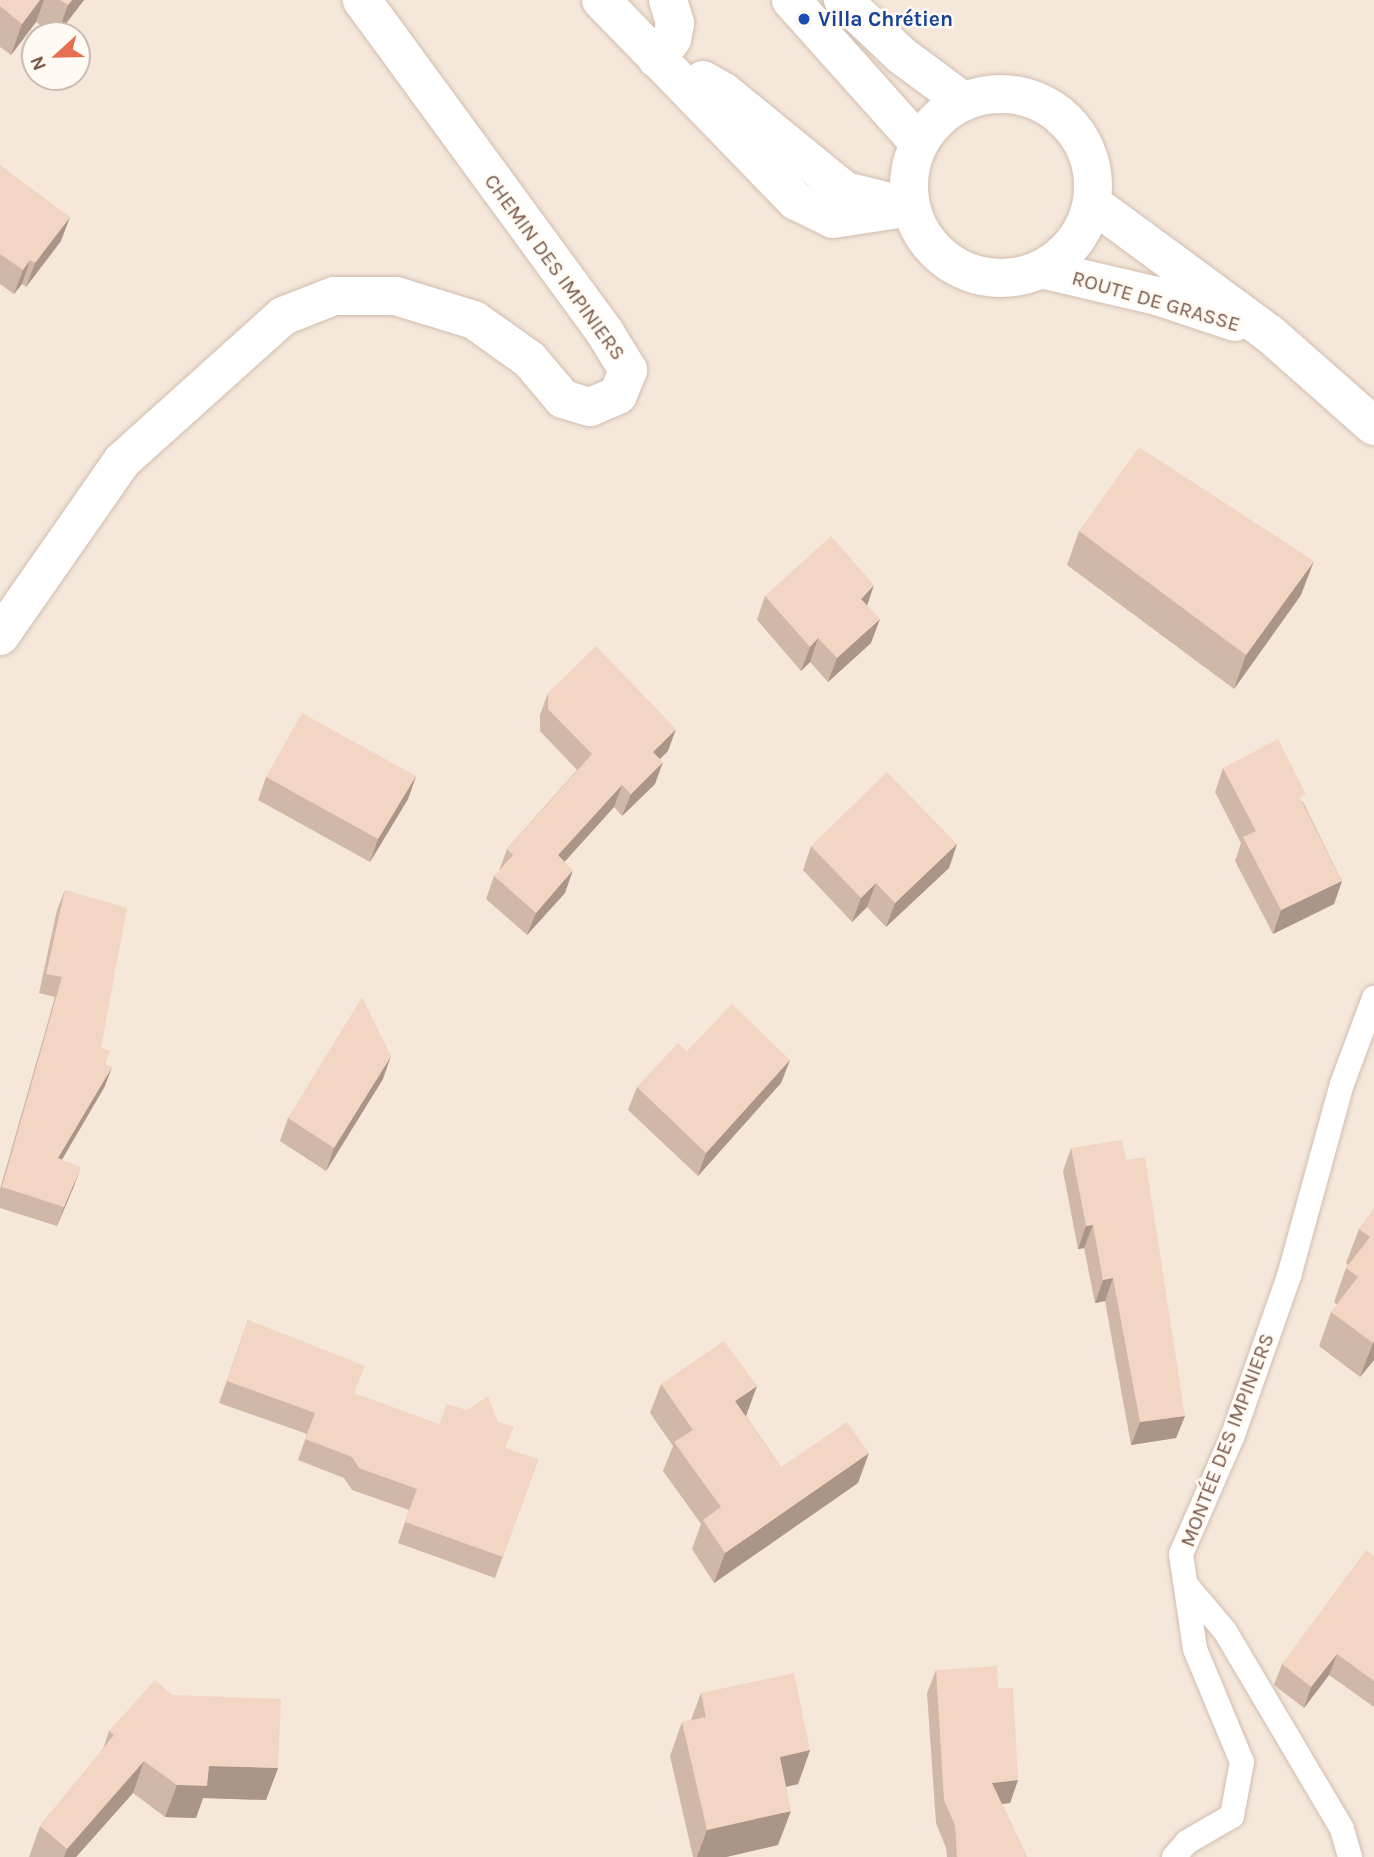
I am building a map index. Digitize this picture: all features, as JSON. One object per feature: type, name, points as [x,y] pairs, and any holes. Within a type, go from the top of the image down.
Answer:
[{"type":"street","name":"CHEMIN DES IMPINIERS","points":[[0,636],[122,461],[283,316],[334,296],[396,296],[474,320],[530,360],[563,399],[590,407],[618,395],[628,370],[604,331],[362,0]]},
{"type":"street","points":[[601,0],[657,59],[724,92],[845,191],[911,207]]},
{"type":"street","points":[[657,59],[672,39],[676,23],[668,0]]},
{"type":"street","points":[[791,0],[919,143]]},
{"type":"street","points":[[843,0],[901,55],[963,101]]},
{"type":"street","points":[[990,94],[1019,95],[1061,117],[1085,147],[1092,175],[1092,203],[1082,230],[1065,253],[1041,269],[1001,277],[962,270],[939,254],[921,233],[911,207],[911,163],[919,143],[938,118],[963,101],[990,94]]},
{"type":"street","name":"ROUTE DE GRASSE","points":[[1092,203],[1269,334],[1374,426]]},
{"type":"street","name":"ROUTE DE GRASSE","points":[[1041,269],[1157,296],[1269,334]]},
{"type":"lane","name":"MONTÉE DES IMPINIERS","points":[[1174,1857],[1187,1842],[1232,1816],[1242,1762],[1195,1649],[1181,1554],[1233,1435],[1285,1289],[1342,1084],[1374,998]]},
{"type":"lane","points":[[1185,1584],[1225,1631],[1342,1829],[1350,1857]]},
{"type":"shaded area","points":[[0,0],[1374,0],[1374,1857],[0,1857]]},
{"type":"building","points":[[0,0],[40,0],[21,23],[0,6]]},
{"type":"building","points":[[0,165],[70,217],[35,263],[30,260],[23,270],[0,254]]},
{"type":"building","points":[[1139,447],[1314,561],[1246,655],[1079,531]]},
{"type":"building","points":[[831,536],[874,585],[861,599],[880,619],[837,658],[818,638],[810,647],[765,596]]},
{"type":"building","points":[[596,646],[676,729],[653,752],[663,762],[631,794],[622,785],[558,855],[573,870],[536,913],[494,876],[513,855],[507,849],[592,754],[548,709],[548,693]]},
{"type":"building","points":[[302,713],[416,776],[378,839],[266,777]]},
{"type":"building","points":[[1278,739],[1306,794],[1300,798],[1342,881],[1281,910],[1243,837],[1256,831],[1223,768]]},
{"type":"building","points":[[887,772],[957,844],[895,903],[876,883],[861,898],[811,846]]},
{"type":"building","points":[[65,890],[127,908],[101,1048],[110,1051],[105,1064],[112,1067],[58,1158],[81,1167],[64,1207],[2,1187],[62,977],[46,974]]},
{"type":"building","points":[[362,997],[391,1056],[334,1148],[288,1118]]},
{"type":"building","points":[[732,1004],[790,1060],[706,1153],[637,1087],[678,1043],[687,1051]]},
{"type":"building","points":[[1122,1140],[1126,1160],[1145,1157],[1185,1416],[1140,1422],[1113,1278],[1103,1280],[1093,1225],[1086,1226],[1071,1148]]},
{"type":"building","points":[[1374,1209],[1373,1343],[1331,1312],[1358,1277],[1346,1268],[1370,1237],[1359,1229]]},
{"type":"building","points":[[248,1320],[365,1366],[354,1393],[439,1424],[447,1404],[467,1410],[488,1396],[498,1422],[514,1427],[505,1448],[538,1460],[503,1557],[405,1522],[417,1489],[359,1468],[352,1457],[305,1439],[315,1413],[227,1381]]},
{"type":"building","points":[[724,1341],[757,1386],[735,1401],[781,1467],[847,1422],[869,1453],[725,1553],[703,1520],[721,1507],[674,1442],[693,1430],[661,1384]]},
{"type":"building","points":[[1366,1550],[1374,1556],[1374,1681],[1337,1654],[1311,1687],[1282,1664]]},
{"type":"building","points":[[997,1666],[998,1688],[1013,1688],[1018,1780],[992,1783],[1027,1857],[957,1857],[955,1825],[944,1800],[936,1670]]},
{"type":"building","points":[[794,1673],[810,1750],[780,1757],[791,1811],[707,1830],[682,1722],[706,1717],[701,1693]]},
{"type":"building","points":[[155,1680],[172,1695],[281,1699],[278,1768],[209,1766],[207,1786],[177,1785],[144,1761],[67,1849],[40,1826],[114,1735],[109,1731]]},
{"type":"place","name":"Villa Chrétien","points":[[804,19]]}]
